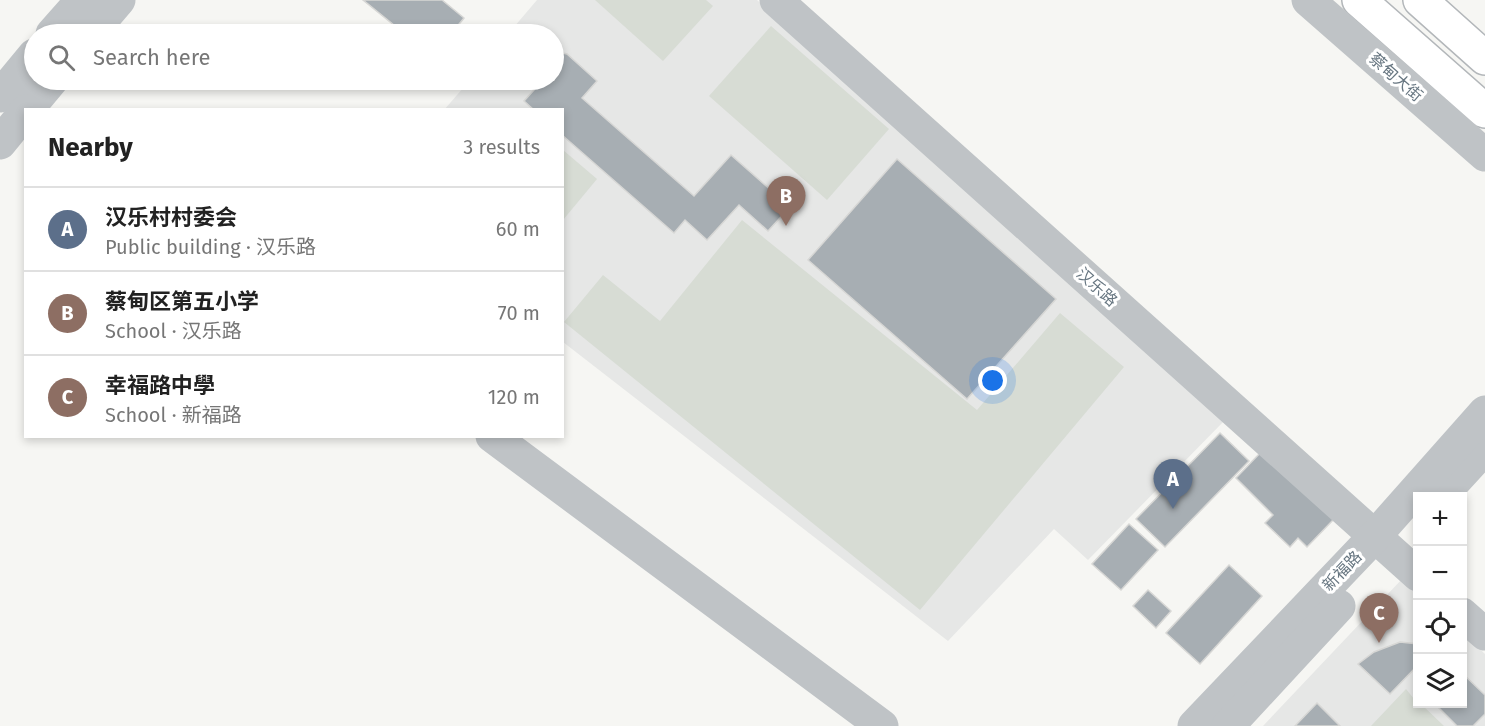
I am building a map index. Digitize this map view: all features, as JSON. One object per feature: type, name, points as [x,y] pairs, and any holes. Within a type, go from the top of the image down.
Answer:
[{"type":"main road","name":"蔡甸大街","points":[[1359,0],[1485,111]]},
{"type":"main road","points":[[1420,0],[1485,58]]},
{"type":"street","points":[[61,24],[82,0]]},
{"type":"street","points":[[98,24],[118,0]]},
{"type":"street","name":"汉乐路","points":[[776,0],[1413,571]]},
{"type":"street","name":"蔡甸大街","points":[[1308,0],[1485,155]]},
{"type":"street","points":[[0,96],[24,67]]},
{"type":"street","points":[[0,143],[24,117]]},
{"type":"street","name":"新福路","points":[[1228,726],[1383,544],[1485,412]]},
{"type":"street","points":[[495,438],[882,726]]},
{"type":"street","points":[[1444,492],[1485,448]]},
{"type":"street","name":"新福路","points":[[1194,726],[1383,544],[1413,525]]},
{"type":"street","points":[[1467,618],[1485,634]]},
{"type":"shaded area","points":[[537,0],[757,0],[1225,420],[1088,560],[1054,529],[948,641],[564,343],[564,108],[446,108],[461,90],[564,90],[564,24],[517,24]]},
{"type":"shaded area","points":[[595,0],[706,0],[713,6],[663,61]]},
{"type":"shaded area","points":[[771,26],[889,129],[827,200],[709,96]]},
{"type":"shaded area","points":[[564,151],[597,179],[564,219]]},
{"type":"shaded area","points":[[742,220],[977,410],[1060,313],[1124,367],[920,610],[564,322],[603,275],[660,321]]},
{"type":"shaded area","points":[[1403,578],[1413,587],[1413,708],[1467,708],[1467,637],[1485,654],[1485,726],[1263,726]]},
{"type":"shaded area","points":[[1406,689],[1413,698],[1413,708],[1425,708],[1444,726],[1371,726]]},
{"type":"building","points":[[363,0],[442,0],[464,18],[459,24],[393,24]]},
{"type":"building","points":[[564,53],[567,54],[597,81],[582,98],[694,196],[731,155],[790,207],[768,231],[739,205],[707,240],[685,220],[674,233],[564,137],[564,108],[532,108],[524,101],[534,90],[564,90]]},
{"type":"building","points":[[897,159],[1056,299],[967,399],[808,260]]},
{"type":"building","points":[[1220,433],[1249,461],[1165,547],[1136,519]]},
{"type":"building","points":[[1263,450],[1334,519],[1307,547],[1298,538],[1290,547],[1265,523],[1273,515],[1236,478]]},
{"type":"building","points":[[1129,524],[1158,550],[1121,590],[1092,564]]},
{"type":"building","points":[[1229,565],[1262,596],[1200,664],[1166,633]]},
{"type":"building","points":[[1148,590],[1171,611],[1156,628],[1133,606]]},
{"type":"building","points":[[1400,642],[1413,643],[1413,670],[1390,694],[1358,664],[1374,652]]},
{"type":"building","points":[[1467,678],[1485,695],[1485,714],[1473,726],[1457,726],[1439,708],[1467,708]]},
{"type":"building","points":[[1317,703],[1340,726],[1295,726]]},
{"type":"place","name":"蔡甸区第五小学","points":[[786,226]]},
{"type":"place","name":"汉乐村村委会","points":[[1173,509]]},
{"type":"place","name":"幸福路中學","points":[[1379,643]]}]
